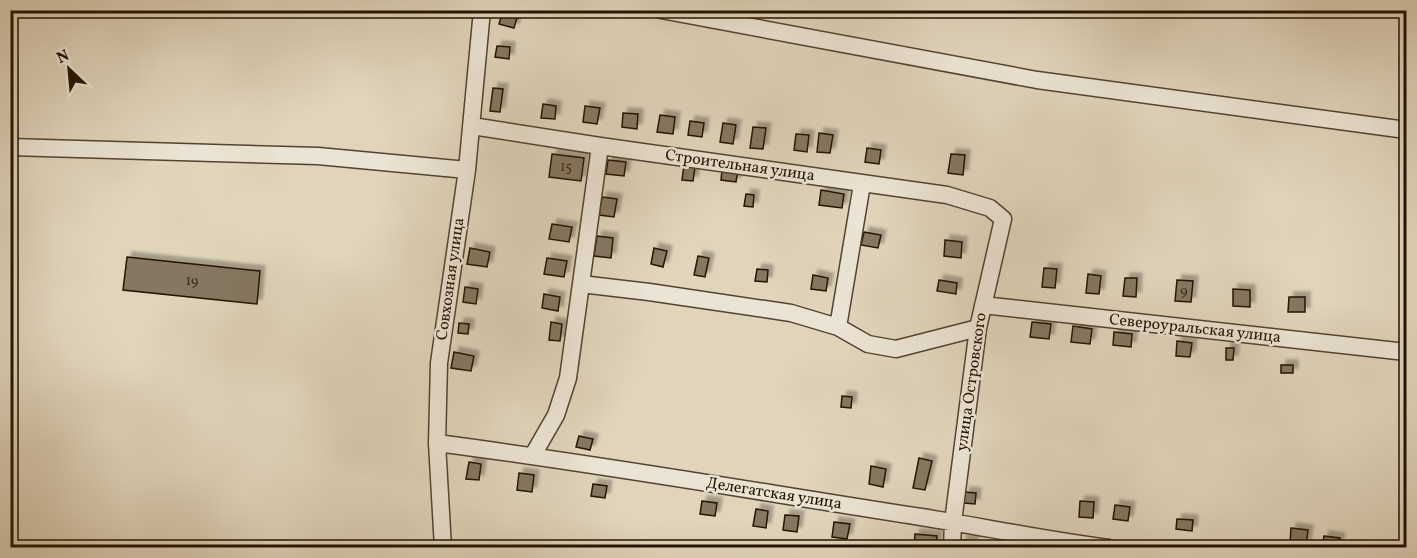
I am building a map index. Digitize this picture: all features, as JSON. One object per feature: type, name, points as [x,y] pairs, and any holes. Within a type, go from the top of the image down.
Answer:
[{"type":"street","name":"Совхозная улица","points":[[443,548],[437,442],[439,363],[467,170],[482,10]]},
{"type":"street","points":[[662,10],[1037,80],[1407,130]]},
{"type":"street","name":"Строительная улица","points":[[472,126],[947,195],[990,208],[1003,219]]},
{"type":"street","points":[[533,455],[556,416],[568,378],[600,146]]},
{"type":"street","points":[[10,147],[318,156],[467,170]]},
{"type":"street","points":[[838,327],[862,184]]},
{"type":"street","name":"улица Островского","points":[[952,548],[953,522],[978,328],[1003,219]]},
{"type":"street","points":[[581,284],[791,313],[838,327],[868,344],[896,350],[978,328]]},
{"type":"street","name":"Североуральская улица","points":[[983,305],[1407,352]]},
{"type":"street","name":"Делегатская улица","points":[[437,442],[533,455],[1110,548]]},
{"type":"building","points":[[503,10],[518,14],[514,28],[499,24]]},
{"type":"building","points":[[497,46],[510,47],[509,59],[495,57]]},
{"type":"building","points":[[493,88],[503,89],[500,112],[490,111]]},
{"type":"building","points":[[543,104],[556,106],[555,119],[541,118]]},
{"type":"building","points":[[585,106],[600,108],[597,124],[583,122]]},
{"type":"building","points":[[623,113],[638,114],[637,129],[622,127]]},
{"type":"building","points":[[660,115],[675,117],[673,134],[657,132]]},
{"type":"building","points":[[690,121],[704,123],[702,137],[688,135]]},
{"type":"building","points":[[723,123],[736,125],[733,144],[720,142]]},
{"type":"building","points":[[753,127],[766,128],[763,149],[750,148]]},
{"type":"building","points":[[819,133],[833,135],[830,153],[817,152]]},
{"type":"building","points":[[796,134],[809,135],[807,152],[794,150]]},
{"type":"building","points":[[867,148],[881,150],[879,164],[865,162]]},
{"type":"building","points":[[552,154],[584,158],[581,181],[549,177]]},
{"type":"building","points":[[951,154],[965,155],[963,175],[948,173]]},
{"type":"building","points":[[608,160],[626,162],[624,176],[606,174]]},
{"type":"building","points":[[684,165],[695,167],[693,181],[682,180]]},
{"type":"building","points":[[722,170],[738,171],[736,182],[721,180]]},
{"type":"building","points":[[821,190],[844,194],[842,208],[819,205]]},
{"type":"building","points":[[746,194],[754,195],[753,207],[744,206]]},
{"type":"building","points":[[602,197],[617,199],[614,217],[599,215]]},
{"type":"building","points":[[552,224],[572,227],[569,242],[549,239]]},
{"type":"building","points":[[864,232],[881,235],[878,248],[861,245]]},
{"type":"building","points":[[597,236],[613,238],[611,258],[594,256]]},
{"type":"building","points":[[945,240],[962,242],[961,258],[944,256]]},
{"type":"building","points":[[470,248],[490,252],[487,267],[467,264]]},
{"type":"building","points":[[654,248],[667,251],[663,267],[651,264]]},
{"type":"building","points":[[698,256],[709,258],[705,277],[694,275]]},
{"type":"building","points":[[127,257],[260,271],[257,304],[123,290]]},
{"type":"building","points":[[547,258],[567,261],[564,277],[544,274]]},
{"type":"building","points":[[1044,268],[1057,269],[1055,288],[1042,287]]},
{"type":"building","points":[[757,269],[768,270],[767,282],[755,281]]},
{"type":"building","points":[[1088,274],[1101,276],[1099,294],[1086,293]]},
{"type":"building","points":[[813,275],[828,278],[826,291],[811,289]]},
{"type":"building","points":[[1125,278],[1137,278],[1136,297],[1123,296]]},
{"type":"building","points":[[939,280],[957,283],[956,294],[937,291]]},
{"type":"building","points":[[1177,280],[1193,281],[1191,302],[1175,301]]},
{"type":"building","points":[[465,287],[478,289],[476,304],[463,302]]},
{"type":"building","points":[[1233,289],[1250,290],[1250,307],[1233,306]]},
{"type":"building","points":[[544,294],[560,297],[558,311],[542,308]]},
{"type":"building","points":[[1289,297],[1305,297],[1305,312],[1288,312]]},
{"type":"building","points":[[551,322],[562,324],[560,341],[549,340]]},
{"type":"building","points":[[1032,322],[1051,324],[1049,339],[1030,337]]},
{"type":"building","points":[[459,323],[469,324],[468,334],[458,333]]},
{"type":"building","points":[[1073,326],[1092,329],[1090,344],[1071,342]]},
{"type":"building","points":[[1114,332],[1132,334],[1131,347],[1113,345]]},
{"type":"building","points":[[1177,341],[1192,343],[1190,357],[1176,356]]},
{"type":"building","points":[[1226,348],[1234,348],[1233,360],[1226,360]]},
{"type":"building","points":[[454,352],[474,356],[471,371],[451,368]]},
{"type":"building","points":[[1281,365],[1293,365],[1293,373],[1281,373]]},
{"type":"building","points":[[842,396],[852,397],[851,408],[841,407]]},
{"type":"building","points":[[579,436],[593,439],[590,450],[576,447]]},
{"type":"building","points":[[919,458],[932,461],[925,490],[913,488]]},
{"type":"building","points":[[469,462],[481,464],[479,480],[466,479]]},
{"type":"building","points":[[871,466],[886,469],[883,487],[869,484]]},
{"type":"building","points":[[519,473],[534,475],[532,492],[517,490]]},
{"type":"building","points":[[593,484],[607,486],[605,498],[591,496]]},
{"type":"building","points":[[965,492],[976,493],[975,504],[964,503]]},
{"type":"building","points":[[702,501],[717,503],[715,516],[700,514]]},
{"type":"building","points":[[1080,501],[1094,502],[1093,518],[1079,517]]},
{"type":"building","points":[[1115,505],[1130,507],[1128,521],[1113,519]]},
{"type":"building","points":[[756,509],[768,511],[766,528],[753,526]]},
{"type":"building","points":[[785,515],[799,516],[797,532],[783,530]]},
{"type":"building","points":[[1177,519],[1193,520],[1192,531],[1176,529]]},
{"type":"building","points":[[834,522],[850,524],[847,539],[832,537]]},
{"type":"building","points":[[1291,528],[1308,530],[1306,545],[1290,544]]},
{"type":"building","points":[[915,534],[937,536],[936,548],[914,548]]},
{"type":"building","points":[[1324,536],[1340,538],[1338,548],[1322,548]]},
{"type":"building","points":[[962,540],[973,541],[973,548],[962,548]]}]
